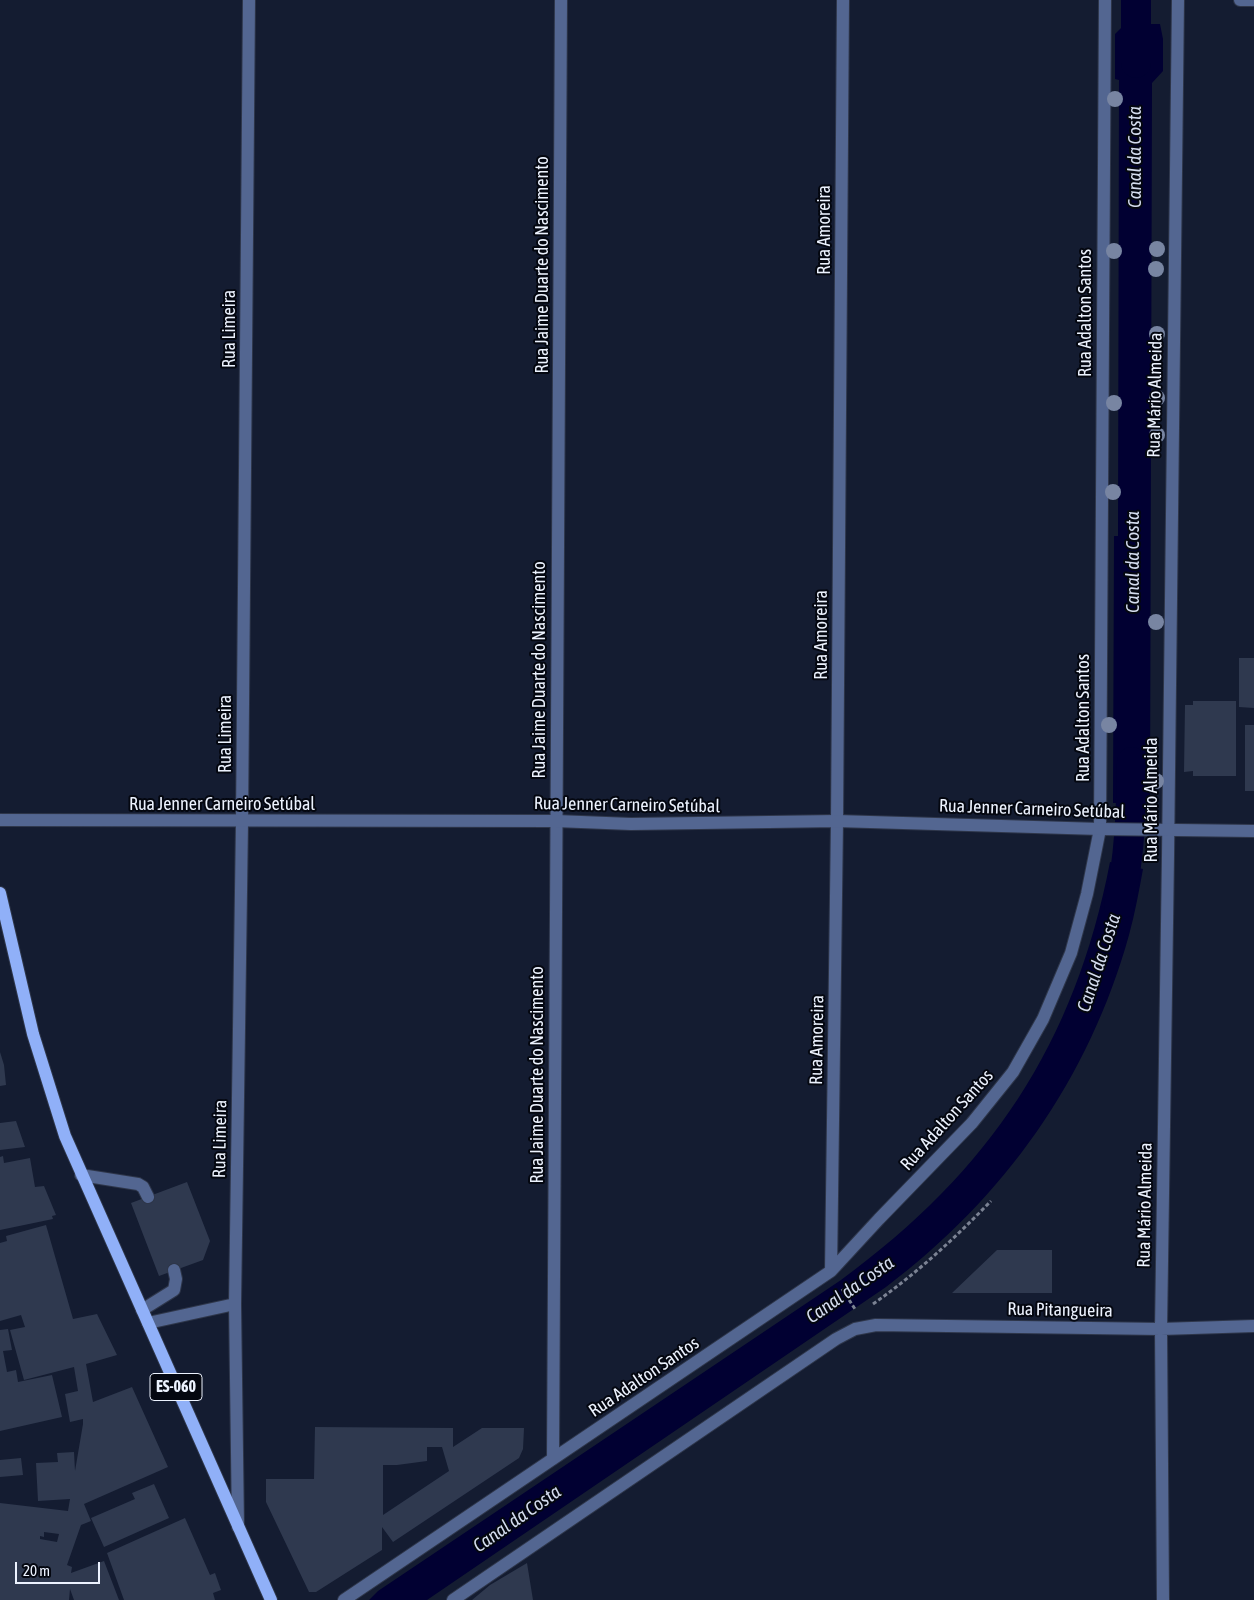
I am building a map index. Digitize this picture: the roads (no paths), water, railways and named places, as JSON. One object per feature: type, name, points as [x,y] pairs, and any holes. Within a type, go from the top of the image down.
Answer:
[{"type":"main road","name":"ES-060","points":[[0,894],[43,1070],[65,1136],[270,1600]]},
{"type":"street","name":"Rua Limeira","points":[[238,1528],[235,1304],[242,822],[249,0]]},
{"type":"street","name":"Rua Jaime Duarte do Nascimento","points":[[553,1459],[561,0]]},
{"type":"street","name":"Rua Amoreira","points":[[831,1271],[838,821],[843,0]]},
{"type":"street","name":"Rua Adalton Santos","points":[[344,1600],[831,1271],[972,1123],[1013,1072],[1043,1019],[1071,953],[1105,829],[1105,0]]},
{"type":"street","name":"Rua Mário Almeida","points":[[1163,1600],[1161,1329],[1178,0]]},
{"type":"street","points":[[1240,0],[1254,0]]},
{"type":"street","name":"Rua Jenner Carneiro Setúbal","points":[[0,820],[242,822],[556,821],[631,824],[838,821],[1105,829],[1254,830]]},
{"type":"street","points":[[81,1175],[138,1184],[143,1187],[148,1197]]},
{"type":"street","points":[[142,1310],[174,1290],[176,1279],[174,1270]]},
{"type":"street","points":[[148,1323],[235,1304]]},
{"type":"street","name":"Rua Pitangueira","points":[[454,1600],[848,1332],[876,1325],[1161,1329],[1254,1326]]},
{"type":"water","points":[[1125,24],[1160,24],[1163,39],[1163,71],[1152,83],[1150,803],[1113,803],[1114,536],[1118,536],[1119,80],[1115,79],[1115,34]]},
{"type":"water","points":[[1110,862],[1143,869],[1129,935],[1112,988],[1091,1038],[1066,1086],[1037,1132],[968,1215],[929,1252],[886,1287],[427,1600],[369,1600],[378,1591],[841,1280],[894,1238],[941,1194],[982,1148],[1018,1098],[1049,1045],[1074,989],[1095,928]]},
{"type":"waterway","name":"Canal da Costa","points":[[1136,0],[1136,63]]},
{"type":"waterway","name":"Canal da Costa","points":[[1119,905],[1128,852],[1132,762]]}]
